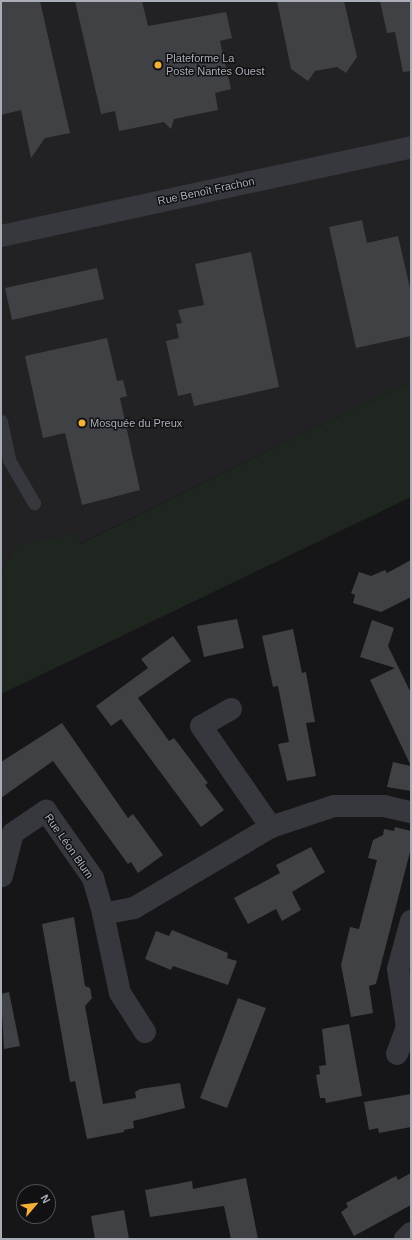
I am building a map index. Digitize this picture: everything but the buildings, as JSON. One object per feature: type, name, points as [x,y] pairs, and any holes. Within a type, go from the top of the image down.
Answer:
[{"type":"street","name":"Rue Benoît Frachon","points":[[1,236],[411,147]]},
{"type":"street","points":[[231,709],[202,726],[271,828]]},
{"type":"street","points":[[104,914],[134,908],[271,828],[334,806],[384,806],[411,812]]},
{"type":"street","name":"Rue Léon Blum","points":[[2,876],[13,833],[46,811],[93,878],[104,914],[120,993],[145,1032]]},
{"type":"street","points":[[397,1054],[407,1027],[398,969],[411,921]]},
{"type":"lane","points":[[1,421],[9,460],[34,503]]},
{"type":"shaded area","points":[[1,1],[411,1],[411,381],[79,544],[78,533],[1,575]]},
{"type":"shaded area","points":[[411,381],[411,497],[1,694],[1,575],[16,546],[78,533],[80,544]]},
{"type":"place","name":"Plateforme La Poste Nantes Ouest","points":[[158,65]]},
{"type":"place","name":"Mosquée du Preux","points":[[82,423]]}]
